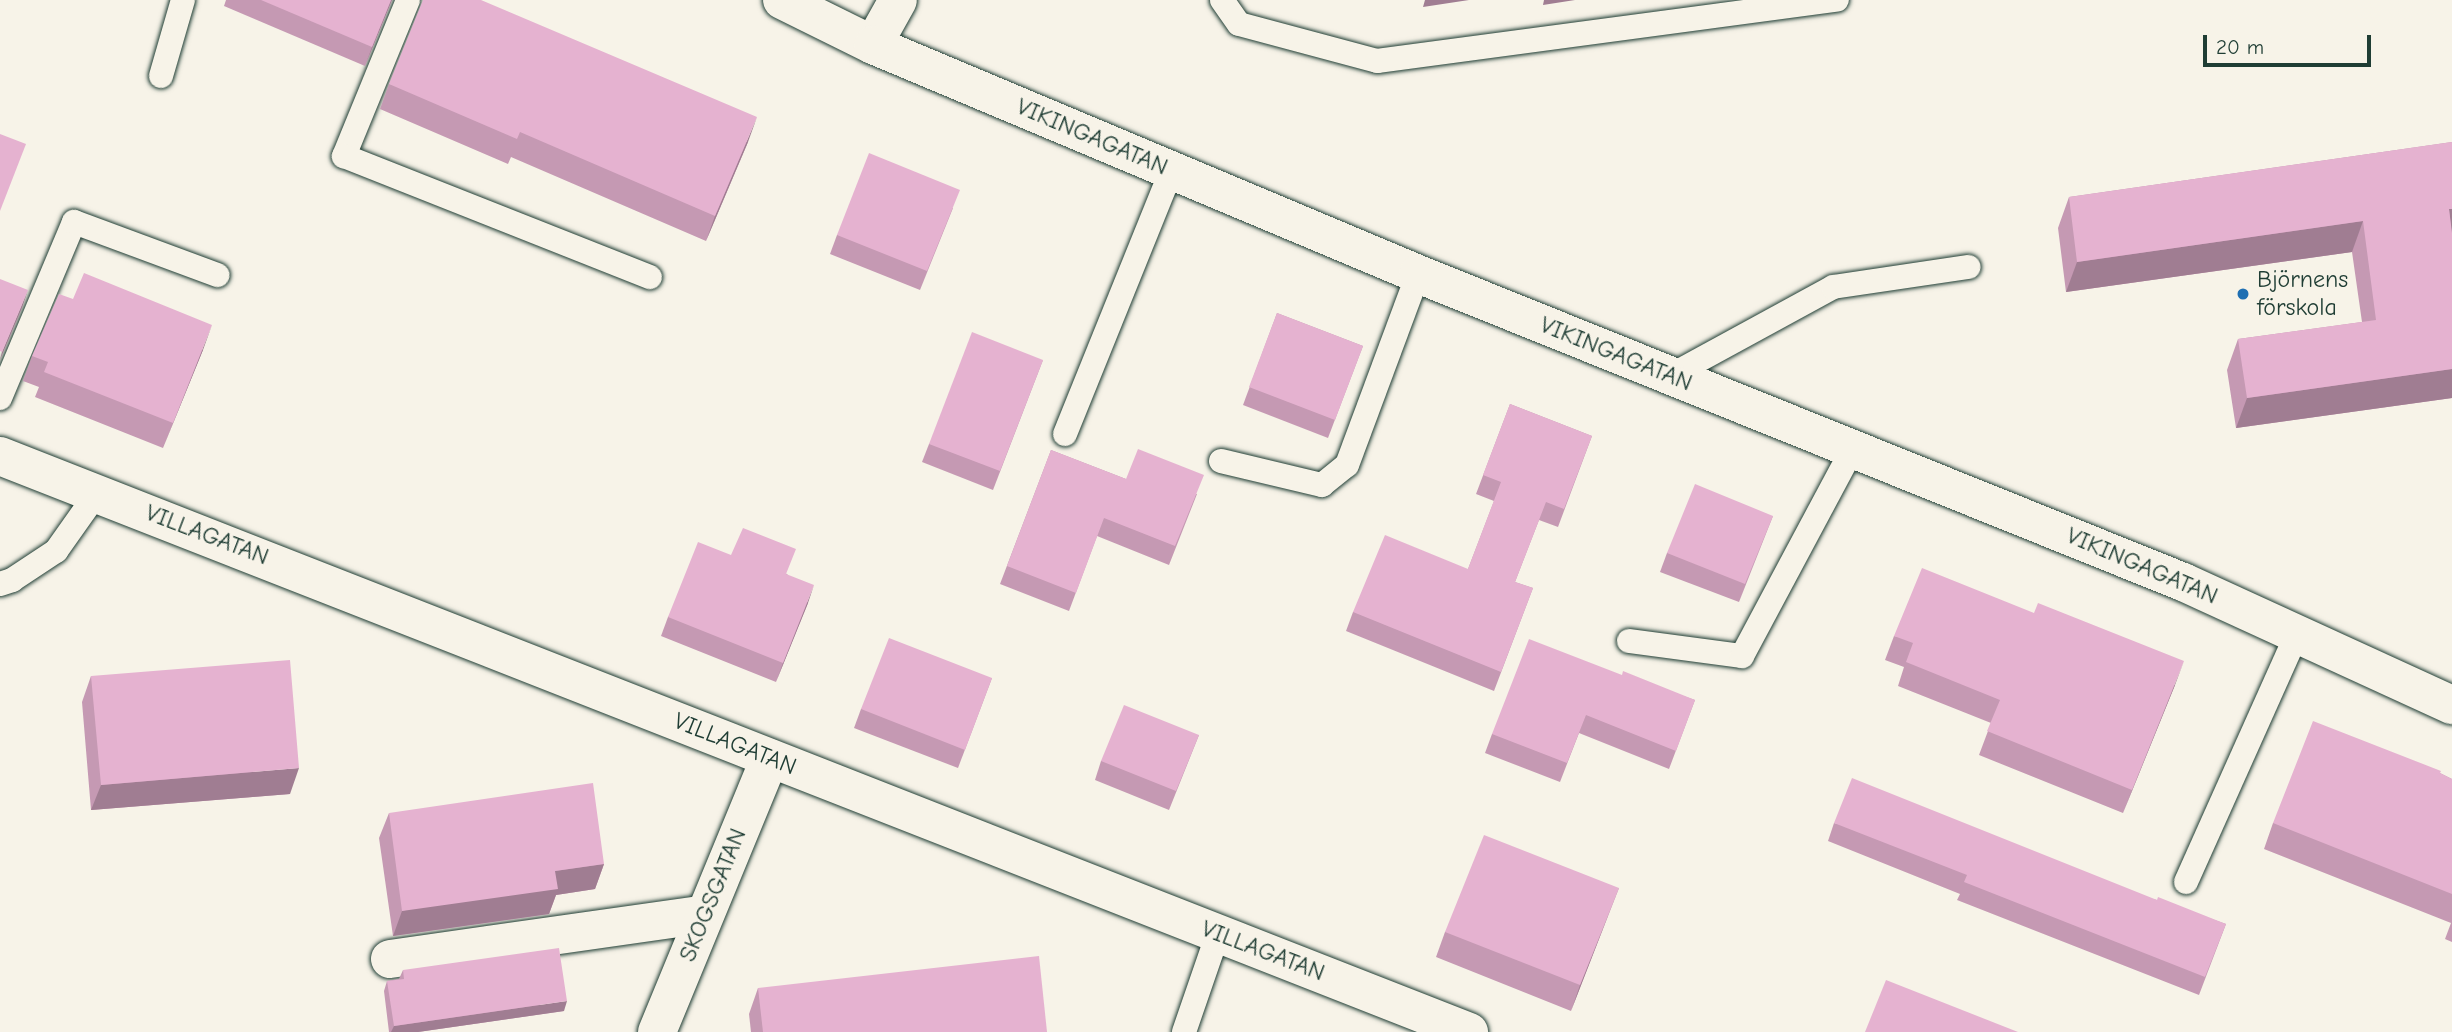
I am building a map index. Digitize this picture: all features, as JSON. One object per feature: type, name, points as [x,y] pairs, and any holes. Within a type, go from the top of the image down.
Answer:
[{"type":"street","name":"VIKINGAGATAN","points":[[782,0],[873,44],[1418,274],[2183,582],[2452,705]]},
{"type":"street","points":[[873,44],[898,0]]},
{"type":"street","name":"VILLAGATAN","points":[[0,456],[1469,1032]]},
{"type":"street","name":"SKOGSGATAN","points":[[657,1032],[770,758]]},
{"type":"street","points":[[390,959],[705,915]]},
{"type":"lane","points":[[161,76],[183,0]]},
{"type":"lane","points":[[408,0],[344,156],[650,277]]},
{"type":"lane","points":[[1222,0],[1239,24],[1377,61],[1837,0]]},
{"type":"lane","points":[[1065,434],[1171,171]]},
{"type":"lane","points":[[0,398],[74,222],[217,275]]},
{"type":"lane","points":[[1670,376],[1833,287],[1969,267]]},
{"type":"lane","points":[[1221,461],[1322,485],[1347,465],[1418,274]]},
{"type":"lane","points":[[1629,640],[1742,656],[1853,448]]},
{"type":"lane","points":[[0,584],[12,580],[56,551],[97,493]]},
{"type":"lane","points":[[2186,882],[2297,634]]},
{"type":"lane","points":[[1184,1032],[1218,933]]},
{"type":"building","points":[[261,0],[391,0],[372,47]]},
{"type":"building","points":[[423,0],[481,0],[757,117],[715,216],[520,132],[517,139],[389,84]]},
{"type":"building","points":[[0,134],[26,144],[0,211]]},
{"type":"building","points":[[2452,142],[2452,209],[2449,209],[2452,233],[2452,369],[2247,398],[2238,339],[2376,320],[2363,221],[2077,262],[2069,197]]},
{"type":"building","points":[[869,153],[960,190],[927,271],[837,235]]},
{"type":"building","points":[[84,273],[212,325],[173,423],[44,372],[48,362],[32,356],[59,294],[73,299]]},
{"type":"building","points":[[0,279],[28,290],[2,352],[0,351]]},
{"type":"building","points":[[1277,313],[1363,346],[1335,420],[1249,387]]},
{"type":"building","points":[[972,332],[1043,360],[1000,471],[929,444]]},
{"type":"building","points":[[1510,404],[1592,436],[1564,509],[1546,502],[1515,582],[1533,588],[1501,672],[1353,612],[1385,535],[1468,569],[1501,482],[1483,475]]},
{"type":"building","points":[[1138,449],[1204,475],[1175,546],[1104,518],[1076,593],[1007,566],[1051,450],[1126,479]]},
{"type":"building","points":[[1695,484],[1773,516],[1745,584],[1667,553]]},
{"type":"building","points":[[743,528],[796,549],[786,574],[814,585],[783,663],[668,617],[698,542],[731,555]]},
{"type":"building","points":[[1922,568],[2034,613],[2038,603],[2184,661],[2132,790],[1987,731],[2000,700],[1906,662],[1913,643],[1894,636]]},
{"type":"building","points":[[889,638],[992,678],[965,750],[861,709]]},
{"type":"building","points":[[1529,639],[1622,675],[1623,671],[1695,700],[1676,751],[1586,715],[1567,763],[1492,734]]},
{"type":"building","points":[[290,660],[299,768],[101,785],[91,676]]},
{"type":"building","points":[[1124,705],[1199,735],[1176,791],[1101,761]]},
{"type":"building","points":[[2313,721],[2441,771],[2440,773],[2452,779],[2452,894],[2273,823]]},
{"type":"building","points":[[1852,778],[2157,900],[2158,897],[2226,924],[2205,977],[1964,882],[1967,875],[1834,823]]},
{"type":"building","points":[[593,783],[604,864],[555,871],[558,889],[402,911],[389,813]]},
{"type":"building","points":[[1484,835],[1619,888],[1580,985],[1445,932]]},
{"type":"building","points":[[559,948],[567,1001],[394,1026],[387,981],[404,979],[403,970]]},
{"type":"building","points":[[1039,956],[1047,1032],[763,1032],[758,988]]},
{"type":"building","points":[[1886,980],[2018,1032],[1865,1032]]},
{"type":"place","name":"Björnens förskola","points":[[2243,294]]}]
